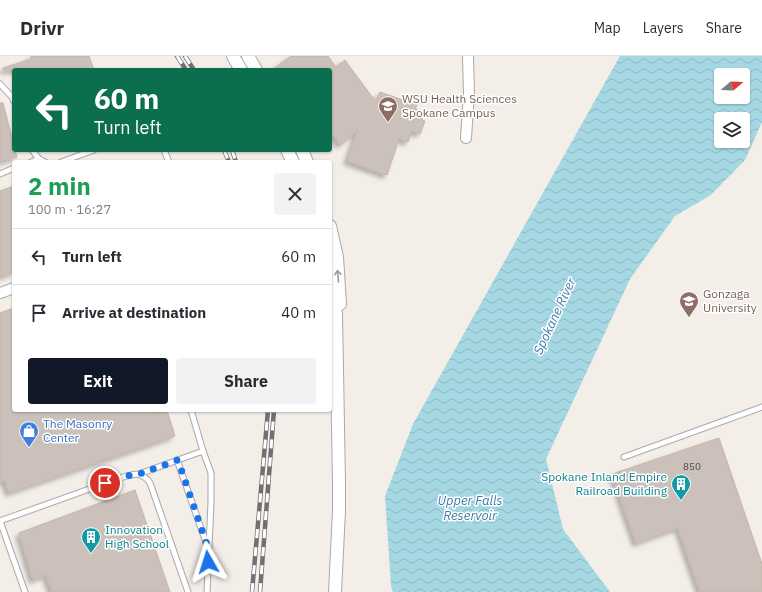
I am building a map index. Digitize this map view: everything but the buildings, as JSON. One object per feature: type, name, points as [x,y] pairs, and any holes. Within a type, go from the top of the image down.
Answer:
[{"type":"street","points":[[233,56],[240,68]]},
{"type":"street","points":[[248,56],[255,68]]},
{"type":"street","points":[[466,138],[469,93],[468,56]]},
{"type":"street","points":[[332,235],[337,257],[339,281],[340,305],[336,314]]},
{"type":"street","points":[[0,293],[12,289]]},
{"type":"street","points":[[332,294],[336,314],[339,512],[334,592]]},
{"type":"lane","points":[[0,84],[12,97]]},
{"type":"lane","points":[[34,152],[39,159]]},
{"type":"lane","points":[[66,160],[88,152]]},
{"type":"lane","points":[[0,174],[12,169]]},
{"type":"lane","points":[[624,457],[762,407]]},
{"type":"lane","points":[[192,412],[211,473],[207,592]]},
{"type":"lane","points":[[25,592],[0,521],[120,478],[139,474],[204,451]]},
{"type":"lane","points":[[178,460],[209,551]]},
{"type":"lane","points":[[139,474],[146,478],[150,483],[188,592]]},
{"type":"water","name":"Upper Falls Reservoir","points":[[620,56],[762,56],[762,122],[745,160],[711,195],[675,216],[630,279],[546,459],[563,529],[610,592],[393,592],[391,586],[385,496],[413,424]]},
{"type":"railway","points":[[177,56],[185,68]]},
{"type":"railway","points":[[185,56],[193,68]]},
{"type":"railway","points":[[225,152],[228,160]]},
{"type":"railway","points":[[233,152],[235,160]]},
{"type":"railway","points":[[252,592],[268,412]]},
{"type":"railway","points":[[260,592],[274,412]]},
{"type":"place","name":"WSU Health Sciences Spokane Campus","points":[[388,123]]},
{"type":"place","name":"Gonzaga University","points":[[689,318]]},
{"type":"place","name":"The Masonry Center","points":[[29,448]]},
{"type":"place","name":"Spokane Inland Empire Railroad Building","points":[[681,501]]},
{"type":"place","name":"Innovation High School","points":[[91,554]]},
{"type":"route","points":[[105,483],[139,474],[178,460],[209,551],[208,562]]},
{"type":"water label","name":"Spokane River","points":[[554,316]]}]
